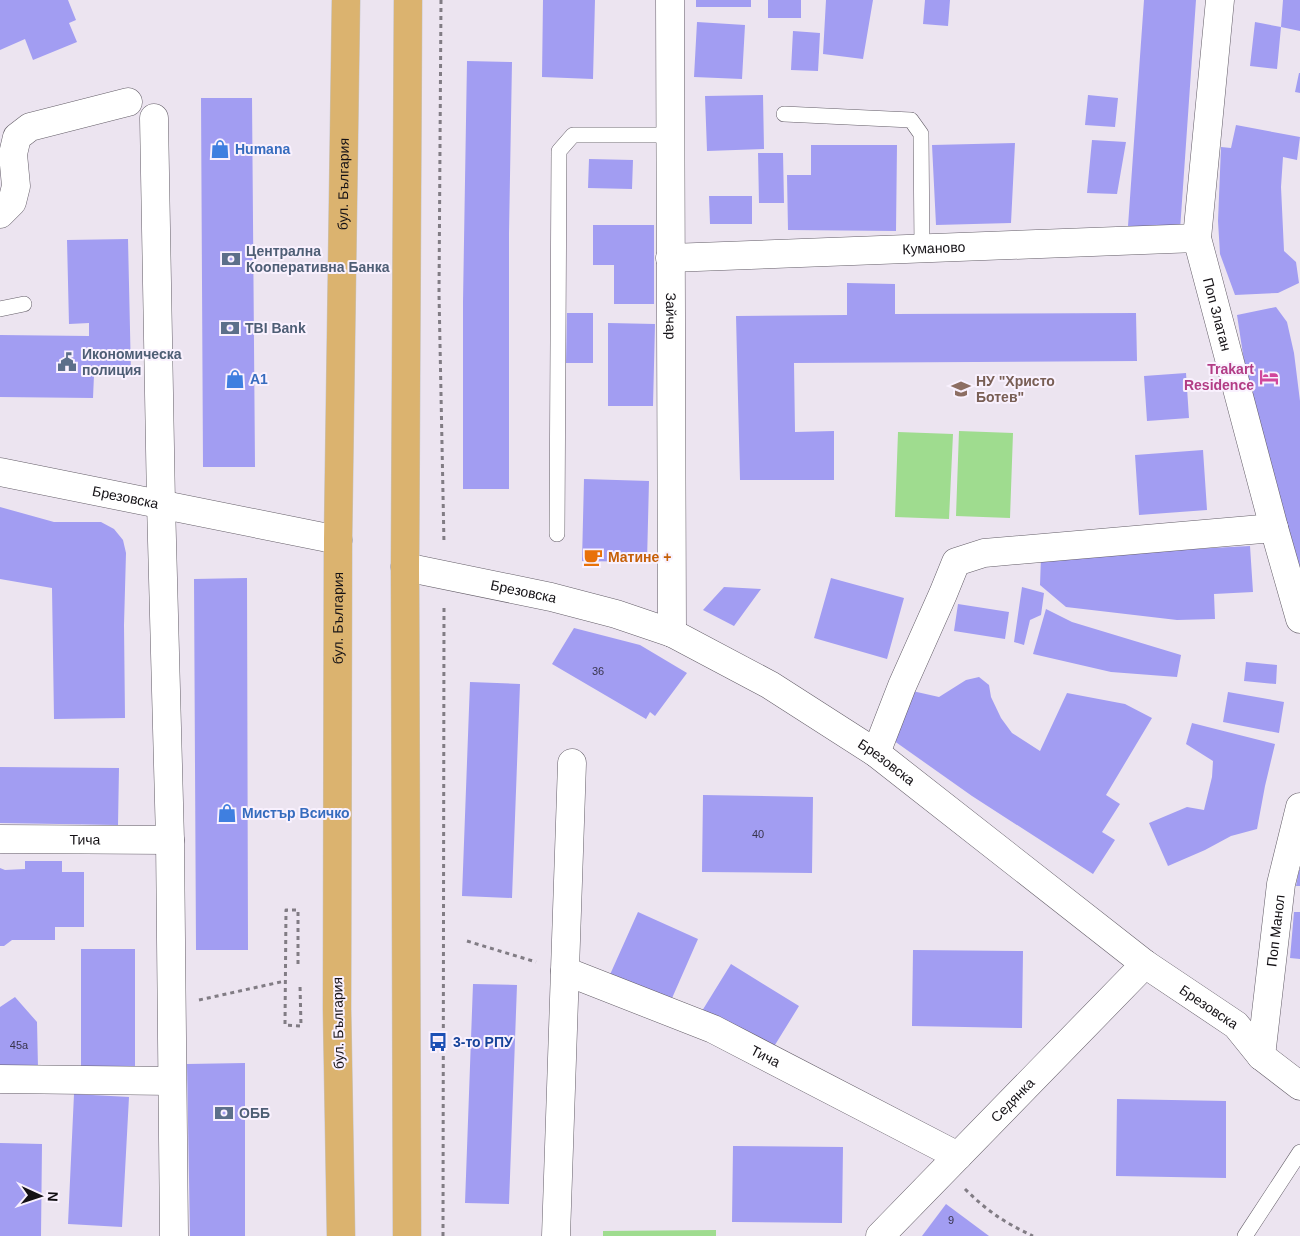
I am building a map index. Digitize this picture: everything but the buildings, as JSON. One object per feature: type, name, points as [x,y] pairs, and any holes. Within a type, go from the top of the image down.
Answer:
[{"type":"main road","name":"бул. България","points":[[341,1236],[338,1009],[338,540],[346,0]]},
{"type":"main road","points":[[407,1236],[405,567],[408,0]]},
{"type":"street","name":"Зайчар","points":[[670,0],[672,633]]},
{"type":"street","name":"Поп Златан","points":[[1220,0],[1198,238],[1274,528],[1300,619]]},
{"type":"street","points":[[0,214],[12,202],[16,186],[13,154],[17,137],[30,127],[128,102]]},
{"type":"street","points":[[154,118],[161,503],[170,840],[174,1236]]},
{"type":"street","name":"Куманово","points":[[670,258],[1198,238]]},
{"type":"street","name":"Брезовска","points":[[0,472],[338,540]]},
{"type":"street","points":[[876,753],[956,562],[984,553],[1274,528]]},
{"type":"street","name":"Брезовска","points":[[405,567],[551,597],[616,614],[672,633],[770,685],[876,753],[1145,964],[1236,1025],[1261,1056],[1300,1086]]},
{"type":"street","points":[[556,1236],[572,763]]},
{"type":"street","name":"Поп Манол","points":[[1261,1056],[1280,884],[1300,807]]},
{"type":"street","name":"Тича","points":[[0,839],[170,840]]},
{"type":"street","name":"Седянка","points":[[880,1236],[1145,964]]},
{"type":"street","name":"Тича","points":[[565,971],[713,1029],[952,1163]]},
{"type":"street","points":[[0,1078],[172,1081]]},
{"type":"lane","points":[[784,114],[911,120],[921,134],[922,249]]},
{"type":"lane","points":[[557,534],[559,151],[573,134],[671,136]]},
{"type":"lane","points":[[0,309],[24,304]]},
{"type":"lane","points":[[1245,1236],[1300,1152]]},
{"type":"path","points":[[441,0],[439,294],[444,575],[443,1236]]},
{"type":"path","points":[[298,964],[298,910],[286,910],[285,1025],[301,1026],[300,985]]},
{"type":"path","points":[[466,941],[565,971]]},
{"type":"path","points":[[172,1006],[285,981]]},
{"type":"path","points":[[952,1163],[984,1208],[1010,1225],[1032,1236]]},
{"type":"green space","points":[[959,431],[1013,433],[1010,518],[956,516]]},
{"type":"green space","points":[[898,432],[953,434],[949,519],[895,517]]},
{"type":"green space","points":[[716,1230],[716,1236],[603,1236],[603,1231]]},
{"type":"place","name":"Humana","points":[[220,149]]},
{"type":"place","name":"Централна Кооперативна Банка","points":[[231,259]]},
{"type":"place","name":"TBI Bank","points":[[230,328]]},
{"type":"place","name":"Икономическа полиция","points":[[67,362]]},
{"type":"place","name":"Trakart Residence","points":[[1269,377]]},
{"type":"place","name":"A1","points":[[235,379]]},
{"type":"place","name":"НУ \"Христо Ботев\"","points":[[961,389]]},
{"type":"place","name":"Матине +","points":[[593,557]]},
{"type":"place","name":"Мистър Всичко","points":[[227,813]]},
{"type":"place","name":"3-то РПУ","points":[[438,1042]]},
{"type":"place","name":"ОББ","points":[[224,1113]]}]
